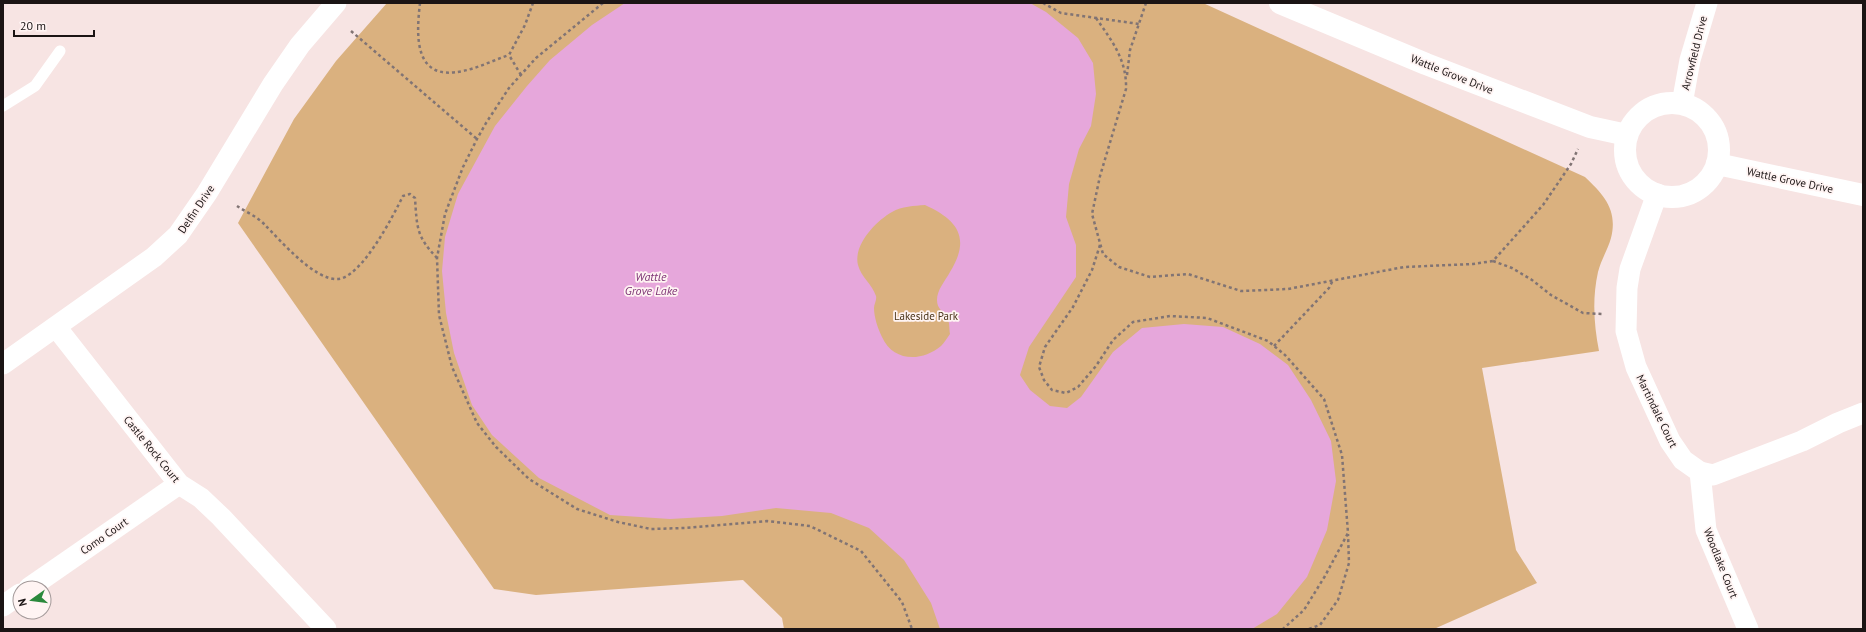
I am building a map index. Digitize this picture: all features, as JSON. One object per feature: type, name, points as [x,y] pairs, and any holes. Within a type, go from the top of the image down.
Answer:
[{"type":"street","name":"Wattle Grove Drive","points":[[1280,3],[1426,64],[1590,128],[1628,135]]},
{"type":"street","name":"Arrowfield Drive","points":[[1682,104],[1690,60],[1707,3]]},
{"type":"street","name":"Delfin Drive","points":[[3,364],[154,257],[178,236],[211,187],[273,84],[328,6]]},
{"type":"street","points":[[1668,103],[1682,104],[1694,108],[1713,126],[1719,152],[1716,164],[1710,178],[1699,188],[1686,195],[1671,197],[1657,194],[1646,189],[1636,181],[1630,171],[1626,159],[1625,147],[1628,135],[1634,123],[1643,113],[1655,106],[1668,103]]},
{"type":"street","name":"Wattle Grove Drive","points":[[1716,164],[1863,195]]},
{"type":"street","name":"Martindale Court","points":[[1657,194],[1630,269],[1626,288],[1626,331],[1636,367],[1670,441],[1683,460],[1700,472]]},
{"type":"street","name":"Castle Rock Court","points":[[56,327],[179,484],[200,498],[221,517],[326,629]]},
{"type":"street","points":[[1700,472],[1713,475],[1802,441],[1838,423],[1863,413]]},
{"type":"street","name":"Woodlake Court","points":[[1700,472],[1706,530],[1748,629]]},
{"type":"street","name":"Como Court","points":[[41,580],[179,484]]},
{"type":"street","points":[[3,606],[12,600]]},
{"type":"lane","points":[[3,106],[35,86],[60,51]]},
{"type":"path","points":[[420,3],[418,43],[420,53],[425,62],[436,70],[444,73],[463,71],[509,55],[525,25],[534,3]]},
{"type":"path","points":[[603,3],[536,58],[521,75],[494,112],[478,139],[463,167],[445,214],[437,258],[439,315],[452,367],[477,423],[496,447],[529,479],[577,509],[618,522],[651,529],[685,528],[767,521],[810,526],[861,551],[902,602],[912,629]]},
{"type":"path","points":[[1043,3],[1062,13],[1139,24]]},
{"type":"path","points":[[1146,3],[1130,50],[1126,90],[1100,176],[1092,214],[1103,254],[1119,267],[1150,277],[1188,274],[1241,291],[1288,289],[1404,266],[1473,264],[1493,261],[1525,276],[1551,295],[1582,313],[1626,316]]},
{"type":"path","points":[[1096,18],[1118,49],[1127,77]]},
{"type":"path","points":[[351,31],[478,139]]},
{"type":"path","points":[[509,55],[521,75]]},
{"type":"path","points":[[1493,261],[1543,205],[1571,164],[1590,128]]},
{"type":"path","points":[[237,206],[264,224],[283,244],[309,266],[324,276],[336,280],[347,276],[368,257],[403,196],[410,194],[415,198],[418,230],[425,245],[437,258]]},
{"type":"path","points":[[1100,245],[1092,270],[1073,307],[1046,347],[1039,367],[1044,380],[1052,390],[1066,393],[1078,387],[1096,366],[1113,340],[1133,322],[1170,316],[1207,318],[1268,341],[1285,355],[1324,400],[1342,455],[1349,563],[1338,600],[1320,625],[1309,629]]},
{"type":"path","points":[[1274,346],[1330,288],[1333,280]]},
{"type":"path","points":[[1282,629],[1304,610],[1325,576],[1348,533]]},
{"type":"green space","name":"Lakeside Park","points":[[387,3],[1203,3],[1585,177],[1598,190],[1608,204],[1613,219],[1611,238],[1599,268],[1596,282],[1594,302],[1599,351],[1482,368],[1516,550],[1537,583],[1434,629],[784,629],[782,618],[743,580],[536,595],[494,589],[238,223],[294,119],[336,61]]},
{"type":"water","name":"Wattle Grove Lake","points":[[625,3],[1030,3],[1046,12],[1078,38],[1093,63],[1096,94],[1091,126],[1079,149],[1069,184],[1066,217],[1076,245],[1076,277],[1029,347],[1020,375],[1030,390],[1050,406],[1067,408],[1081,397],[1113,352],[1142,328],[1184,324],[1223,327],[1260,344],[1288,365],[1311,400],[1331,441],[1336,481],[1327,530],[1307,577],[1277,614],[1252,629],[940,629],[931,603],[904,560],[869,528],[831,513],[776,508],[722,516],[670,519],[610,515],[539,478],[492,435],[472,405],[454,353],[446,313],[442,271],[445,237],[458,194],[495,126],[550,60],[592,25]],"holes":[[[925,205],[946,217],[953,224],[958,231],[960,240],[960,249],[956,260],[937,296],[938,306],[949,321],[950,334],[941,346],[933,351],[917,357],[908,357],[893,351],[882,337],[875,315],[874,308],[876,296],[859,269],[857,257],[862,242],[867,234],[879,221],[892,212],[904,207]]]}]
